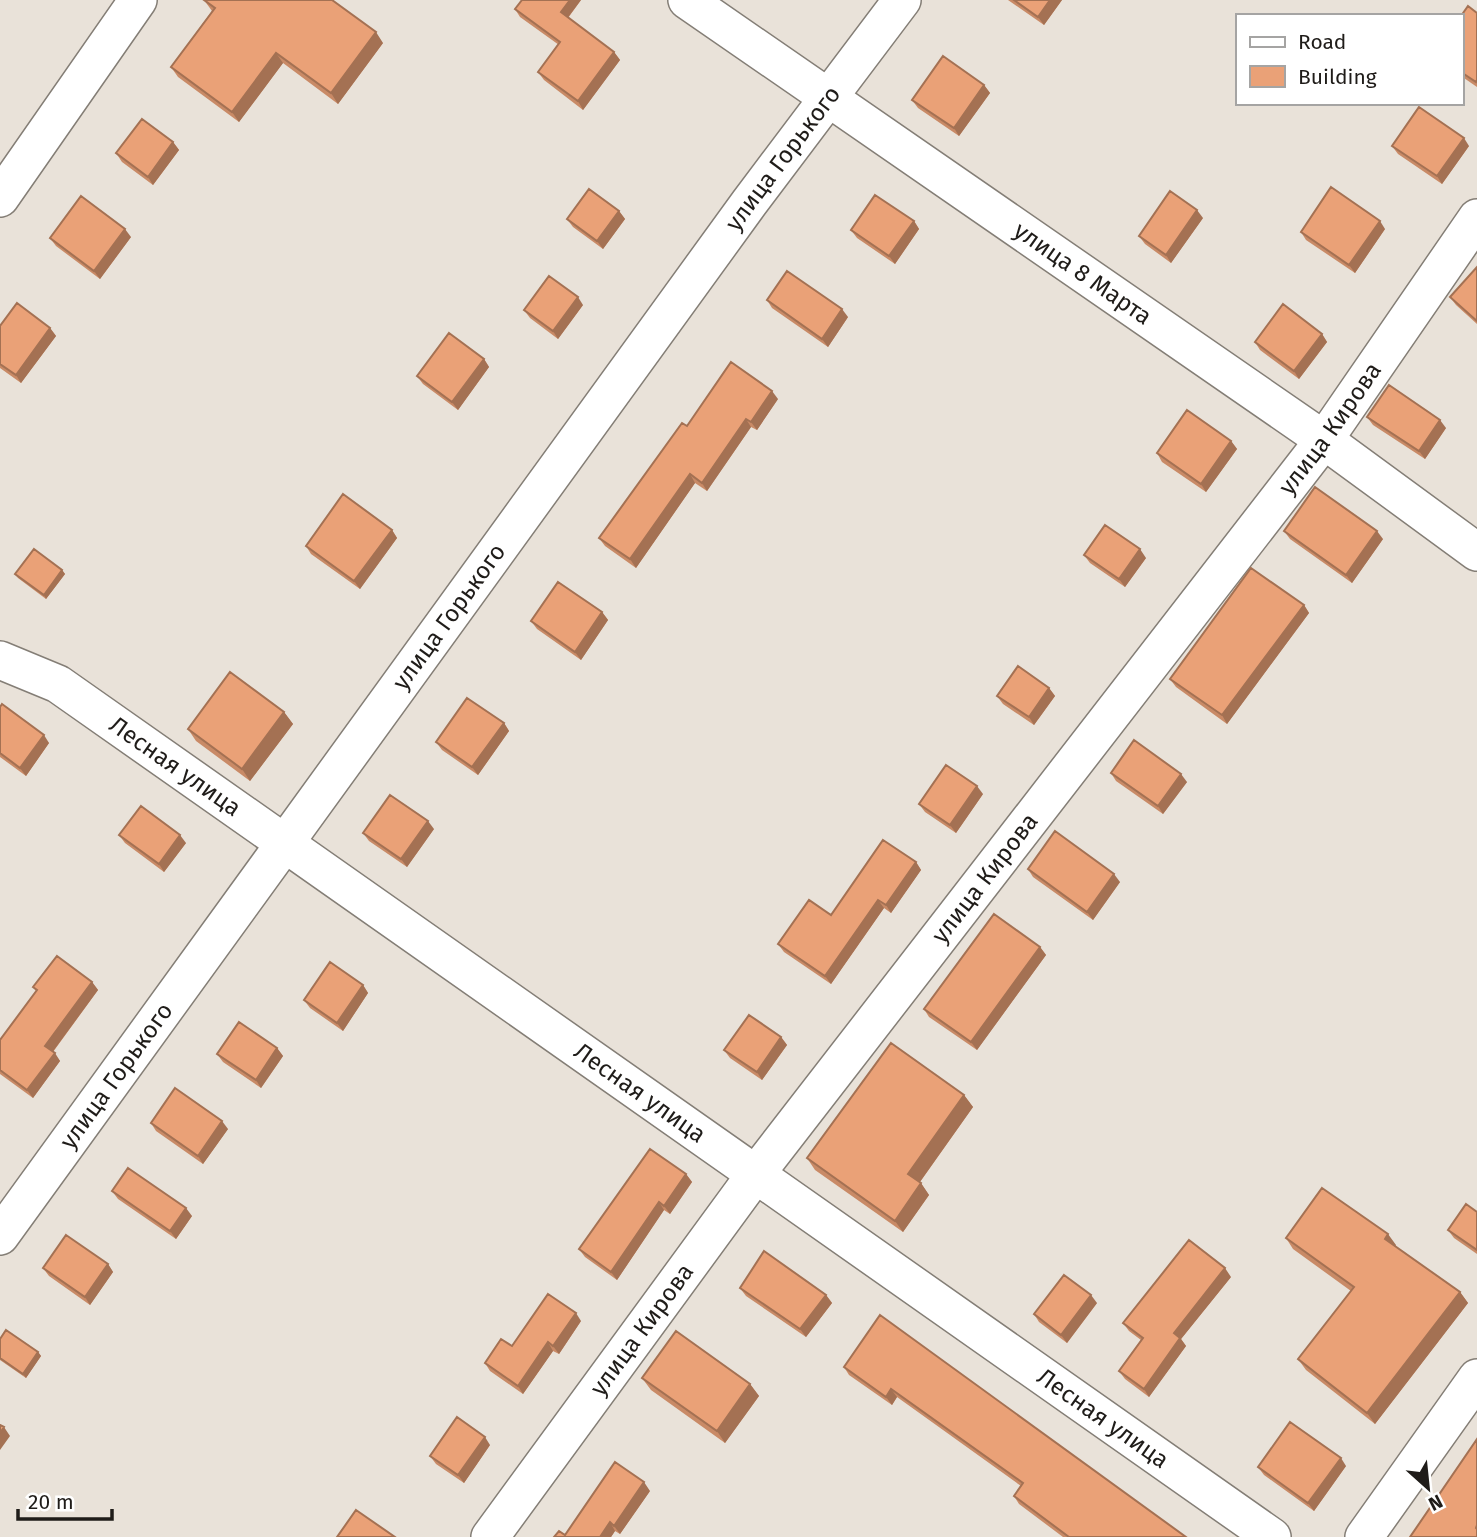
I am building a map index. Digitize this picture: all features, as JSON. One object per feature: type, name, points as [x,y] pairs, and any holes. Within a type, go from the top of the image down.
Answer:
[{"type":"street","points":[[0,198],[138,0]]},
{"type":"street","name":"улица 8 Марта","points":[[687,0],[1324,440],[1477,552]]},
{"type":"street","name":"улица Горького","points":[[0,1236],[749,203],[902,0]]},
{"type":"street","name":"улица Кирова","points":[[490,1537],[755,1175],[1324,440],[1477,218]]},
{"type":"street","name":"Лесная улица","points":[[0,660],[58,684],[1272,1537]]},
{"type":"street","points":[[1364,1537],[1477,1378]]},
{"type":"building","points":[[204,0],[332,0],[376,32],[331,93],[276,53],[232,112],[171,67],[215,8]]},
{"type":"building","points":[[522,0],[570,0],[561,12],[614,52],[578,101],[538,72],[560,42],[515,9]]},
{"type":"building","points":[[1014,0],[1050,0],[1038,17]]},
{"type":"building","points":[[1468,6],[1477,13],[1476,82],[1463,73],[1462,14]]},
{"type":"building","points":[[943,56],[984,85],[954,128],[912,100]]},
{"type":"building","points":[[1419,107],[1464,138],[1437,176],[1392,146]]},
{"type":"building","points":[[142,119],[173,142],[148,177],[116,153]]},
{"type":"building","points":[[1331,187],[1380,221],[1349,265],[1301,232]]},
{"type":"building","points":[[589,189],[619,211],[597,241],[567,219]]},
{"type":"building","points":[[1170,191],[1197,210],[1166,255],[1139,236]]},
{"type":"building","points":[[875,195],[914,221],[889,256],[851,230]]},
{"type":"building","points":[[81,196],[125,229],[94,271],[50,238]]},
{"type":"building","points":[[1477,267],[1477,321],[1450,297]]},
{"type":"building","points":[[787,271],[842,309],[822,339],[767,300]]},
{"type":"building","points":[[549,276],[578,297],[553,331],[524,310]]},
{"type":"building","points":[[17,303],[50,328],[16,375],[0,364],[0,326]]},
{"type":"building","points":[[1283,304],[1322,334],[1294,371],[1255,342]]},
{"type":"building","points":[[449,333],[484,359],[452,402],[417,376]]},
{"type":"building","points":[[731,362],[772,391],[751,422],[746,419],[702,483],[690,474],[630,559],[599,538],[682,423],[687,426]]},
{"type":"building","points":[[1389,385],[1440,420],[1419,451],[1367,417]]},
{"type":"building","points":[[1187,410],[1231,441],[1201,484],[1157,453]]},
{"type":"building","points":[[1315,487],[1377,531],[1346,575],[1284,531]]},
{"type":"building","points":[[343,494],[392,530],[354,581],[306,546]]},
{"type":"building","points":[[1105,525],[1140,549],[1119,579],[1084,555]]},
{"type":"building","points":[[34,549],[62,570],[44,595],[15,574]]},
{"type":"building","points":[[1251,568],[1304,605],[1222,715],[1170,679]]},
{"type":"building","points":[[558,582],[602,612],[575,652],[531,621]]},
{"type":"building","points":[[1018,666],[1049,688],[1029,717],[997,696]]},
{"type":"building","points":[[230,672],[284,712],[242,769],[188,729]]},
{"type":"building","points":[[467,698],[504,723],[472,767],[436,742]]},
{"type":"building","points":[[2,704],[44,735],[20,768],[0,753]]},
{"type":"building","points":[[1134,740],[1181,774],[1158,806],[1111,773]]},
{"type":"building","points":[[946,765],[977,786],[950,825],[919,804]]},
{"type":"building","points":[[390,795],[428,821],[401,859],[363,833]]},
{"type":"building","points":[[141,806],[180,835],[159,864],[119,835]]},
{"type":"building","points":[[1055,831],[1114,874],[1087,912],[1028,869]]},
{"type":"building","points":[[883,840],[916,862],[886,905],[878,900],[825,976],[778,944],[809,900],[831,915]]},
{"type":"building","points":[[994,914],[1040,947],[971,1042],[924,1009]]},
{"type":"building","points":[[57,956],[92,982],[45,1046],[55,1053],[27,1090],[0,1070],[0,1040],[37,990],[33,987]]},
{"type":"building","points":[[330,962],[363,985],[337,1023],[304,1000]]},
{"type":"building","points":[[749,1015],[781,1037],[757,1072],[724,1050]]},
{"type":"building","points":[[239,1022],[277,1048],[256,1080],[217,1054]]},
{"type":"building","points":[[891,1043],[964,1095],[908,1174],[921,1183],[895,1221],[807,1158]]},
{"type":"building","points":[[175,1088],[222,1121],[198,1156],[151,1123]]},
{"type":"building","points":[[650,1149],[686,1174],[664,1206],[659,1202],[611,1272],[579,1249]]},
{"type":"building","points":[[128,1168],[186,1208],[170,1231],[112,1191]]},
{"type":"building","points":[[1322,1188],[1388,1234],[1385,1239],[1460,1292],[1367,1413],[1298,1359],[1354,1287],[1286,1238]]},
{"type":"building","points":[[1466,1204],[1477,1212],[1477,1250],[1448,1230]]},
{"type":"building","points":[[66,1235],[108,1264],[85,1297],[43,1268]]},
{"type":"building","points":[[1189,1240],[1225,1268],[1174,1333],[1180,1338],[1144,1389],[1119,1371],[1143,1338],[1123,1323]]},
{"type":"building","points":[[764,1251],[826,1295],[800,1329],[740,1288]]},
{"type":"building","points":[[1064,1275],[1091,1295],[1061,1335],[1034,1314]]},
{"type":"building","points":[[548,1294],[576,1313],[553,1346],[548,1342],[518,1386],[485,1363],[501,1339],[512,1346]]},
{"type":"building","points":[[880,1315],[1186,1537],[1069,1537],[1014,1496],[1023,1483],[891,1389],[886,1397],[844,1367]]},
{"type":"building","points":[[6,1330],[38,1352],[23,1374],[0,1358],[0,1339]]},
{"type":"building","points":[[676,1331],[750,1384],[717,1431],[642,1378]]},
{"type":"building","points":[[457,1417],[485,1437],[458,1475],[430,1456]]},
{"type":"building","points":[[1290,1422],[1341,1458],[1308,1503],[1258,1467]]},
{"type":"building","points":[[1477,1439],[1477,1537],[1410,1537]]},
{"type":"building","points":[[615,1462],[644,1482],[614,1526],[610,1522],[600,1537],[554,1537],[559,1531],[565,1535]]},
{"type":"building","points":[[356,1510],[395,1537],[337,1537]]}]
